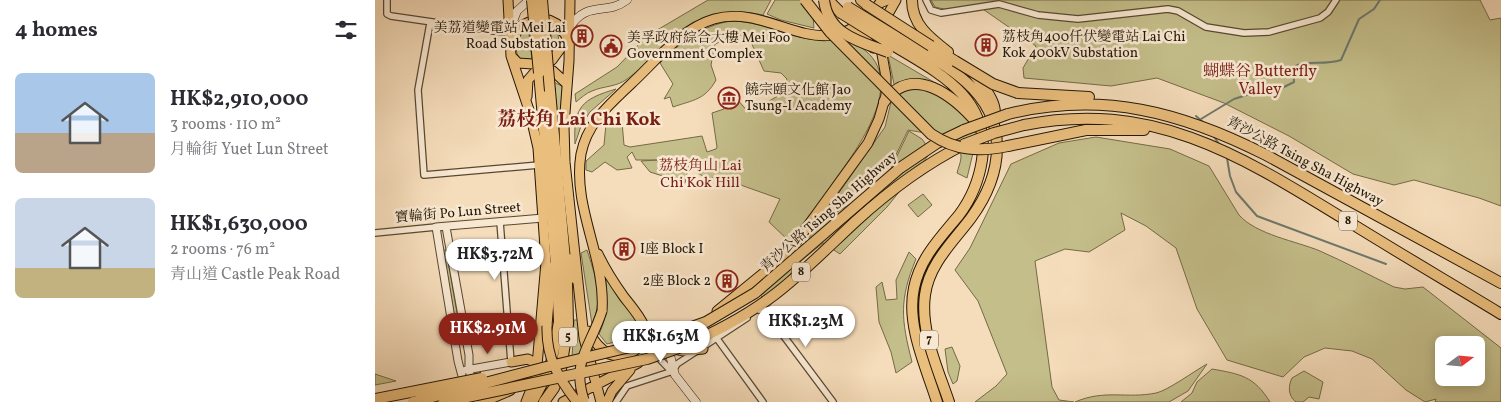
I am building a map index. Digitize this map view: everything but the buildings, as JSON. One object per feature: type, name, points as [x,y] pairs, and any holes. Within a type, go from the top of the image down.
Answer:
[{"type":"highway","name":"5","points":[[532,402],[551,369],[558,338],[559,298],[550,262],[542,0]]},
{"type":"highway","points":[[805,0],[822,23],[914,119],[931,134],[949,144],[970,149],[989,149],[1076,131],[1107,128],[1185,134]]},
{"type":"highway","points":[[826,0],[829,18],[841,32],[856,40],[892,44]]},
{"type":"highway","name":"7","points":[[826,0],[844,7],[892,44],[946,79],[969,101],[983,130],[983,156],[975,187],[959,215],[928,253],[913,290],[914,326],[937,402]]},
{"type":"highway","name":"5","points":[[530,1],[545,91],[562,224],[568,298],[567,340],[558,378],[545,402]]},
{"type":"highway","points":[[862,1],[931,46],[1003,88],[1036,96],[1117,101],[1147,107],[1180,118]]},
{"type":"highway","points":[[909,2],[917,22],[925,33],[971,70],[981,84],[995,107],[996,115],[992,122]]},
{"type":"highway","name":"7","points":[[892,44],[965,80],[979,96],[992,122],[997,152],[993,180],[977,210],[937,263],[925,296],[926,328],[949,402]]},
{"type":"highway","points":[[885,102],[896,88],[913,84],[945,93],[958,102],[983,130]]},
{"type":"highway","name":"青沙公路 Tsing Sha Highway","points":[[413,402],[541,365],[658,340],[685,331],[724,312],[755,293],[783,271],[853,206],[900,168],[937,144],[971,126],[1016,112],[1062,105],[1121,106],[1180,118],[1233,138],[1501,283]]},
{"type":"highway","name":"青沙公路 Tsing Sha Highway","points":[[444,402],[478,393],[513,389],[647,359],[719,330],[775,294],[876,203],[902,183],[945,155],[981,137],[1039,122],[1078,118],[1120,120],[1185,134],[1217,147],[1268,173],[1501,314]]},
{"type":"highway","points":[[562,224],[572,270],[576,279]]},
{"type":"highway","points":[[550,262],[551,276]]},
{"type":"highway","points":[[375,397],[541,365]]},
{"type":"highway","points":[[483,402],[513,389]]},
{"type":"main road","points":[[508,0],[509,46],[536,136],[543,218],[550,262],[541,365],[526,402]]},
{"type":"main road","points":[[571,0],[563,137],[582,323],[587,353],[601,402]]},
{"type":"main road","points":[[553,60],[569,35],[577,14],[597,5],[613,6],[627,0]]},
{"type":"main road","points":[[563,402],[656,355],[668,347],[756,281],[794,246],[868,144],[885,102],[886,89],[880,34],[884,18],[896,0]]},
{"type":"main road","points":[[508,33],[517,12],[530,1]]},
{"type":"main road","points":[[841,33],[863,22],[883,1]]},
{"type":"main road","points":[[585,402],[579,378],[581,359],[602,311],[601,285],[583,211],[581,155],[587,134],[605,109],[683,35],[707,22],[735,17],[754,19],[809,35],[841,33],[861,35],[867,39],[884,71]]},
{"type":"main road","points":[[549,20],[557,24],[569,35]]},
{"type":"main road","points":[[509,46],[519,27],[529,22]]},
{"type":"main road","points":[[511,56],[517,63],[533,68],[527,84],[527,102]]},
{"type":"main road","points":[[553,71],[567,84]]},
{"type":"main road","points":[[582,323],[597,343],[611,354],[633,352],[640,346],[644,338],[642,323],[613,282],[590,239]]},
{"type":"main road","points":[[551,276],[547,345],[553,367],[577,402]]},
{"type":"main road","points":[[668,347],[678,351],[703,349]]},
{"type":"main road","points":[[668,347],[673,372],[696,402]]},
{"type":"main road","points":[[511,362],[528,358],[541,365]]},
{"type":"main road","points":[[607,402],[617,384],[636,364]]},
{"type":"street","points":[[387,0],[387,14],[391,16],[508,33]]},
{"type":"street","points":[[927,0],[931,10],[941,13],[999,4],[1037,15],[1074,19],[1167,9],[1178,11],[1206,27],[1244,34],[1269,32],[1320,18],[1328,12],[1337,0]]},
{"type":"street","points":[[430,23],[418,90],[424,175],[539,165]]},
{"type":"street","name":"寶輪街 Po Lun Street","points":[[375,233],[543,218]]},
{"type":"street","points":[[460,371],[511,362],[500,222]]},
{"type":"street","points":[[446,226],[469,355],[469,370],[477,402]]},
{"type":"street","points":[[436,227],[460,371],[469,402]]},
{"type":"street","points":[[615,402],[622,390],[633,383],[673,372],[677,364],[718,340],[763,307],[832,402]]},
{"type":"street","points":[[718,340],[763,402]]},
{"type":"street","points":[[656,355],[673,372]]},
{"type":"street","points":[[375,397],[433,394],[473,387]]},
{"type":"shaded area","points":[[708,0],[771,0],[763,15],[738,12],[718,14],[701,19],[686,28],[623,82],[596,89],[576,102],[575,94],[617,67],[647,36]]},
{"type":"shaded area","points":[[775,0],[803,0],[813,17],[814,28],[781,20],[767,14]]},
{"type":"shaded area","points":[[931,0],[1480,0],[1490,20],[1501,18],[1501,206],[1414,180],[1394,185],[1353,174],[1289,136],[1224,103],[1157,78],[1111,86],[1024,78],[1023,68],[1036,46],[977,5],[952,11],[935,7]]},
{"type":"shaded area","points":[[731,21],[760,25],[808,39],[839,41],[857,45],[873,58],[880,74],[880,92],[876,110],[868,129],[847,163],[789,241],[769,222],[780,199],[735,183],[722,176],[712,178],[703,176],[696,170],[693,160],[690,160],[685,183],[650,172],[641,161],[658,160],[636,160],[632,152],[627,157],[632,168],[617,170],[605,162],[592,172],[586,170],[586,161],[604,145],[606,124],[622,122],[624,145],[630,147],[702,136],[707,152],[717,147],[712,113],[724,109],[721,94],[731,92],[749,113],[781,94],[787,79],[781,73],[764,71],[750,40],[738,34],[715,44],[711,65],[716,80],[707,92],[692,101],[673,107],[670,97],[664,99],[673,84],[660,63],[692,36],[720,23]]},
{"type":"shaded area","points":[[550,25],[555,27],[558,33],[559,44],[553,56]]},
{"type":"shaded area","points":[[528,26],[532,60],[521,60],[516,51],[516,46],[521,33]]},
{"type":"shaded area","points":[[888,55],[949,91],[979,128],[967,178],[957,173],[961,157],[960,150],[955,144],[932,134],[908,130],[893,161],[830,216],[883,185],[909,131],[922,139],[931,152],[887,207],[840,254],[823,243],[796,265],[769,307],[759,293],[823,222],[813,230],[885,127],[891,102],[899,93],[894,84]]},
{"type":"shaded area","points":[[554,82],[563,87],[559,134]]},
{"type":"shaded area","points":[[616,89],[590,112],[581,126],[575,144],[576,121],[582,106],[595,97]]},
{"type":"shaded area","points":[[1096,137],[1170,149],[1209,166],[1239,215],[1256,228],[1320,251],[1394,287],[1405,289],[1423,287],[1501,348],[1501,402],[1435,402],[1436,399],[1425,402],[1406,390],[1372,359],[1352,351],[1325,348],[1304,357],[1283,377],[1227,360],[1197,309],[1176,248],[1146,226],[1121,213],[1125,230],[1089,252],[1065,249],[1035,261],[1052,387],[1059,400],[1074,402],[975,402],[996,386],[1007,374],[978,301],[955,270],[970,248],[1011,164],[1059,143]]},
{"type":"shaded area","points":[[923,194],[932,205],[918,217],[908,205]]},
{"type":"shaded area","points":[[443,250],[446,250],[460,330],[457,331]]},
{"type":"shaded area","points":[[587,250],[598,296],[596,314],[592,324],[581,253]]},
{"type":"shaded area","points":[[909,252],[916,259],[910,273],[903,310],[912,362],[896,373],[891,352],[879,322],[876,287],[882,282],[886,300],[897,299],[896,280]]},
{"type":"shaded area","points":[[605,272],[637,321],[641,335],[607,344],[599,334],[606,311]]},
{"type":"shaded area","points":[[574,320],[578,320],[583,357],[572,359]]},
{"type":"shaded area","points":[[952,347],[960,366],[957,381],[953,384],[948,372],[945,349]]},
{"type":"shaded area","points":[[1207,364],[1188,391],[1169,402],[1075,402],[1096,396],[1156,393],[1174,385]]},
{"type":"shaded area","points":[[1212,369],[1238,375],[1252,381],[1270,402],[1181,402],[1192,393],[1197,382]]},
{"type":"shaded area","points":[[1304,371],[1323,382],[1319,399],[1309,397],[1303,402],[1296,402],[1289,391],[1290,384],[1292,378]]},
{"type":"shaded area","points":[[375,374],[396,381],[375,385]]},
{"type":"waterway","points":[[1201,119],[1234,99],[1259,91],[1276,91],[1294,82],[1293,67],[1304,63],[1341,60],[1359,19],[1374,9],[1380,0]]},
{"type":"waterway","points":[[1196,116],[1204,123]]},
{"type":"waterway","points":[[1214,137],[1220,145]]},
{"type":"waterway","points":[[1227,158],[1230,176],[1236,192],[1257,216],[1386,264]]},
{"type":"place","name":"美荔道變電站 Mei Lai Road Substation","points":[[582,36]]},
{"type":"place","name":"荔枝角400仟伏變電站 Lai Chi Kok 400kV Substation","points":[[986,45]]},
{"type":"place","name":"美孚政府綜合大樓 Mei Foo Government Complex","points":[[611,46]]},
{"type":"place","name":"饒宗頤文化館 Jao Tsung-I Academy","points":[[729,98]]},
{"type":"place","name":"I座 Block I","points":[[624,249]]},
{"type":"place","name":"2座 Block 2","points":[[727,281]]},
{"type":"district","name":"蝴蝶谷 Butterfly Valley","points":[[1260,81]]},
{"type":"district","name":"荔枝角 Lai Chi Kok","points":[[579,120]]},
{"type":"district","name":"荔枝角山 Lai Chi Kok Hill","points":[[700,174]]}]
